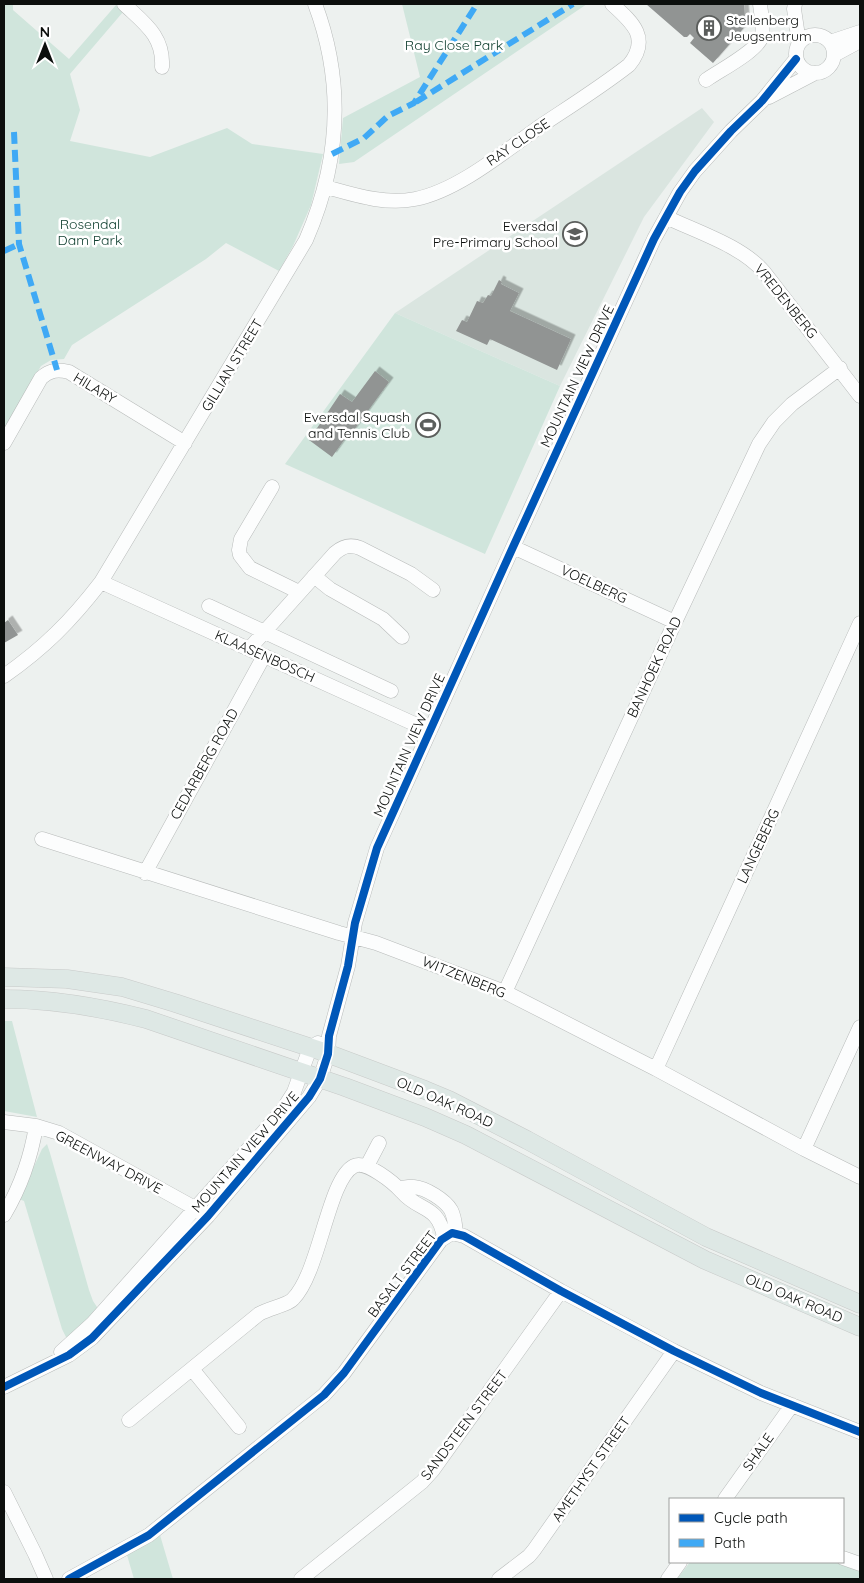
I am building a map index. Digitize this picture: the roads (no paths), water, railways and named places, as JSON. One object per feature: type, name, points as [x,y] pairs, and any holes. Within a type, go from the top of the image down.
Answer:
[{"type":"main road","name":"OLD OAK ROAD","points":[[4,977],[67,979],[122,987],[328,1054],[449,1100],[706,1237],[860,1304]]},
{"type":"main road","name":"OLD OAK ROAD","points":[[4,999],[48,1001],[106,1008],[146,1019],[401,1108],[466,1135],[705,1260],[860,1327]]},
{"type":"street","points":[[124,4],[157,38],[162,52],[162,67]]},
{"type":"street","name":"GILLIAN STREET","points":[[4,676],[52,638],[82,606],[100,582],[306,240],[318,214],[326,187],[334,132],[334,86],[326,38],[315,4]]},
{"type":"street","name":"RAY CLOSE","points":[[326,187],[375,200],[402,201],[437,193],[476,171],[629,65],[636,54],[638,34],[632,23],[612,4]]},
{"type":"street","points":[[706,80],[752,49],[759,42],[762,29],[760,4]]},
{"type":"street","points":[[797,4],[808,27],[816,35]]},
{"type":"street","points":[[797,4],[794,9],[799,43]]},
{"type":"street","points":[[832,48],[860,32]]},
{"type":"street","points":[[816,35],[826,38],[832,48],[833,61],[826,70],[815,73],[804,70],[796,59],[799,43],[807,36],[816,35]]},
{"type":"street","points":[[832,48],[860,41]]},
{"type":"street","name":"MOUNTAIN VIEW DRIVE","points":[[4,1387],[69,1355],[92,1338],[208,1216],[304,1104],[320,1079],[328,1054],[329,1036],[348,966],[353,937],[378,848],[513,547],[666,217],[695,171],[711,152],[762,101],[796,59]]},
{"type":"street","name":"MOUNTAIN VIEW DRIVE","points":[[762,101],[815,73]]},
{"type":"street","name":"VREDENBERG","points":[[666,217],[743,252],[751,258],[840,368],[860,396]]},
{"type":"street","name":"BANHOEK ROAD","points":[[505,992],[759,444],[774,422],[792,404],[840,368]]},
{"type":"street","name":"HILARY","points":[[4,443],[42,378],[49,372],[57,370],[69,372],[184,443]]},
{"type":"street","points":[[272,487],[241,539],[239,544],[240,555],[250,568],[299,592]]},
{"type":"street","points":[[249,649],[299,592],[344,547],[355,546],[411,574],[432,590]]},
{"type":"street","name":"VOELBERG","points":[[513,547],[675,622]]},
{"type":"street","points":[[314,576],[330,589],[382,619],[402,637]]},
{"type":"street","name":"KLAASENBOSCH","points":[[100,582],[430,731]]},
{"type":"street","points":[[209,606],[391,691]]},
{"type":"street","name":"LANGEBERG","points":[[656,1069],[860,624]]},
{"type":"street","name":"CEDARBERG ROAD","points":[[145,873],[264,656]]},
{"type":"street","name":"WITZENBERG","points":[[42,839],[145,873],[384,946],[505,992],[860,1177]]},
{"type":"street","points":[[804,1149],[860,1026]]},
{"type":"street","points":[[310,1048],[329,1036]]},
{"type":"street","name":"MOUNTAIN VIEW DRIVE","points":[[48,1364],[93,1323],[286,1105],[294,1092],[310,1048]]},
{"type":"street","name":"GREENWAY DRIVE","points":[[4,1122],[36,1126],[65,1137],[208,1216]]},
{"type":"street","points":[[4,1215],[31,1154],[36,1126]]},
{"type":"street","points":[[367,1166],[380,1143]]},
{"type":"street","points":[[129,1420],[259,1314],[294,1299],[314,1262],[334,1195],[344,1177],[354,1166],[367,1166],[398,1188],[421,1188],[443,1202],[454,1216],[450,1235]]},
{"type":"street","name":"BASALT STREET","points":[[69,1579],[149,1535],[324,1396],[344,1373],[450,1235],[731,1379],[860,1432]]},
{"type":"street","name":"SANDSTEEN STREET","points":[[301,1579],[422,1482],[433,1470],[561,1291]]},
{"type":"street","name":"AMETHYST STREET","points":[[500,1579],[534,1550],[674,1351]]},
{"type":"street","points":[[192,1369],[239,1427]]},
{"type":"street","name":"SHALE","points":[[726,1498],[792,1405]]},
{"type":"street","points":[[4,1492],[36,1554],[46,1579]]},
{"type":"street","points":[[844,1558],[860,1564]]},
{"type":"street","points":[[668,1579],[679,1563]]},
{"type":"place","name":"Stellenberg Jeugsentrum","points":[[709,28]]},
{"type":"place","name":"Eversdal Pre-Primary School","points":[[575,234]]},
{"type":"place","name":"Eversdal Squash and Tennis Club","points":[[428,425]]},
{"type":"park label","name":"Ray Close Park","points":[[454,45]]},
{"type":"park label","name":"Rosendal Dam Park","points":[[90,232]]}]
